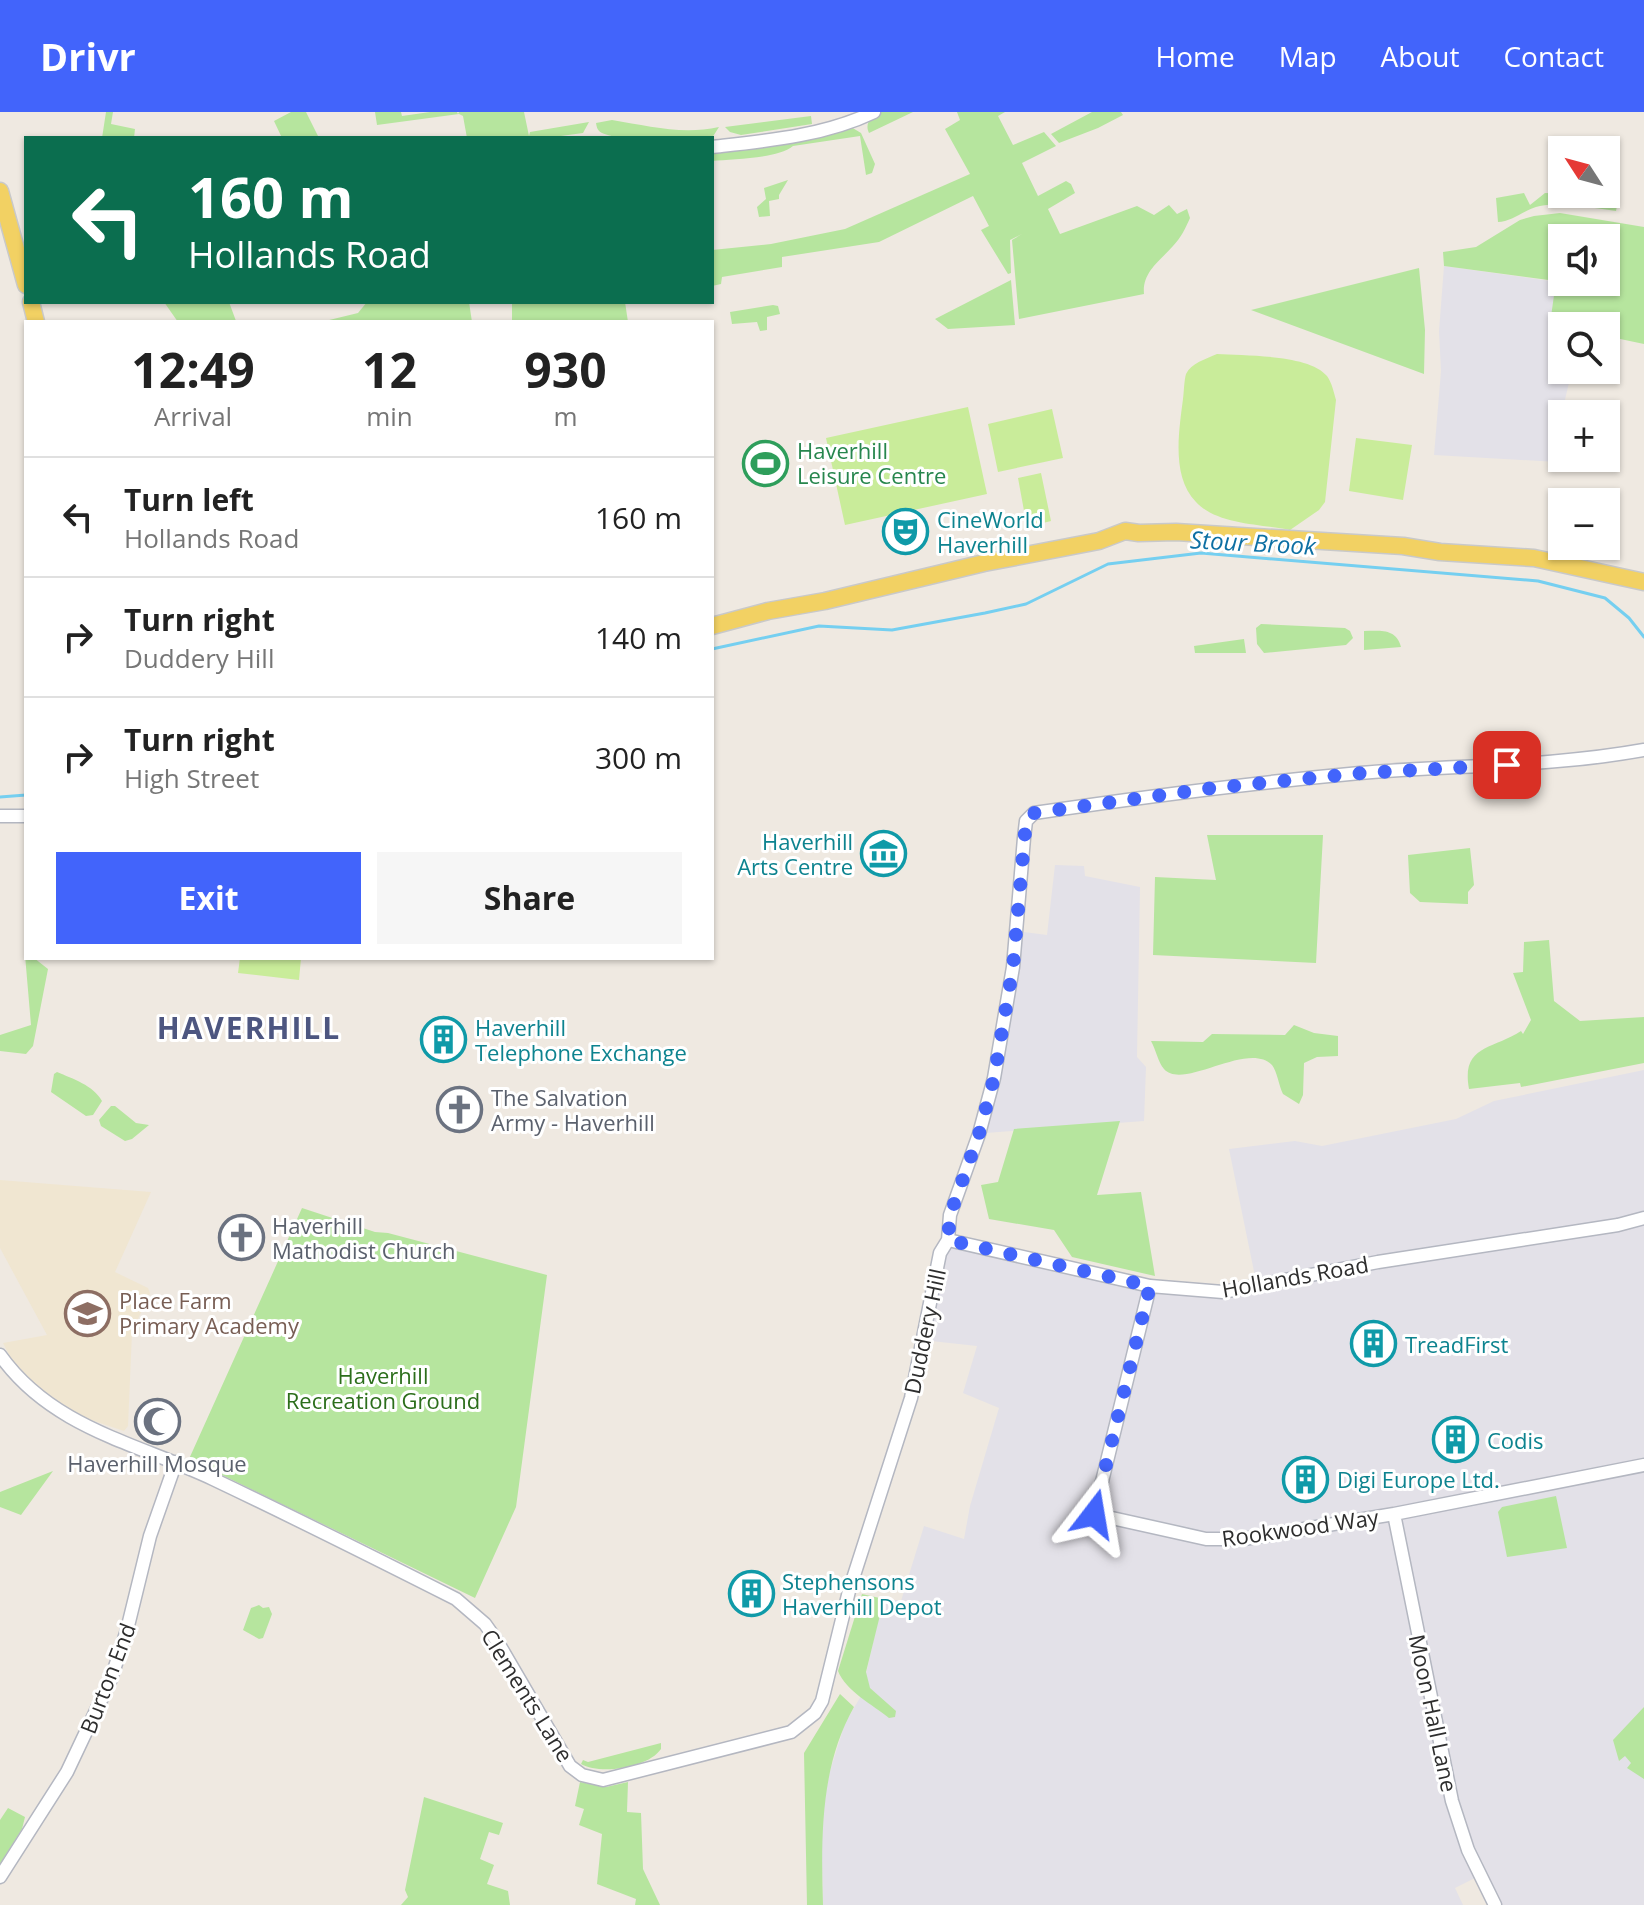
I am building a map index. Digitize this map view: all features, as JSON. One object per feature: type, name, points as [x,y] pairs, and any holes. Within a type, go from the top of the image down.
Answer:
[{"type":"main road","points":[[0,191],[20,241],[24,270]]},
{"type":"main road","points":[[714,625],[984,563],[1099,541],[1125,531],[1424,547],[1440,552],[1534,558],[1644,582]]},
{"type":"street","points":[[714,147],[816,132],[874,112]]},
{"type":"street","name":"Duddery Hill","points":[[791,1732],[815,1713],[822,1701],[849,1591],[911,1398],[940,1253],[948,1240],[950,1215],[979,1134],[994,1078],[1013,967],[1026,821],[1034,813],[1213,788],[1363,773],[1535,764],[1644,750]]},
{"type":"street","points":[[0,816],[24,816]]},
{"type":"street","name":"Hollands Road","points":[[948,1240],[1150,1286],[1211,1291],[1236,1290],[1389,1260],[1618,1225],[1644,1218]]},
{"type":"street","name":"Rookwood Way","points":[[1150,1286],[1094,1514],[1206,1539],[1244,1539],[1394,1514],[1644,1465]]},
{"type":"street","name":"Clements Lane","points":[[0,1355],[14,1374],[62,1414],[176,1462],[456,1599],[485,1624],[556,1746],[570,1766],[582,1775],[603,1780],[791,1732]]},
{"type":"street","name":"Burton End","points":[[0,1877],[67,1772],[111,1679],[127,1630],[150,1536],[176,1462]]},
{"type":"street","name":"Moon Hall Lane","points":[[1394,1514],[1452,1801],[1468,1850],[1495,1905]]},
{"type":"shaded area","points":[[1444,266],[1548,281],[1548,296],[1555,296],[1552,312],[1548,312],[1548,384],[1569,384],[1565,400],[1548,400],[1548,461],[1434,455],[1441,371],[1439,331]]},
{"type":"shaded area","points":[[1055,865],[1084,866],[1085,876],[1140,887],[1137,1057],[1146,1067],[1144,1121],[986,1133],[1003,1061],[1024,932],[1047,935]]},
{"type":"shaded area","points":[[1644,1070],[1644,1905],[1495,1905],[1479,1876],[1455,1888],[1463,1905],[823,1905],[821,1816],[830,1771],[845,1723],[861,1696],[883,1598],[901,1601],[924,1526],[964,1539],[970,1506],[999,1408],[963,1393],[977,1346],[922,1340],[948,1240],[1150,1286],[1257,1286],[1229,1149],[1295,1141],[1322,1146],[1456,1119],[1494,1101]]},
{"type":"shaded area","name":"Place Farm Primary Academy","points":[[0,1180],[151,1192],[115,1272],[148,1288],[150,1293],[132,1332],[128,1426],[124,1431],[70,1413],[51,1401],[11,1359],[3,1343],[47,1335],[0,1248]]},
{"type":"green space","points":[[106,112],[113,112],[111,124],[135,129],[134,136],[102,136]]},
{"type":"green space","points":[[291,112],[306,112],[318,136],[281,136],[274,121]]},
{"type":"green space","points":[[375,112],[401,112],[402,116],[430,112],[524,112],[529,136],[467,136],[463,116],[459,114],[377,125]]},
{"type":"green space","points":[[881,112],[913,112],[869,133],[868,123]]},
{"type":"green space","points":[[957,112],[1005,112],[998,116],[1013,145],[1044,132],[1056,146],[1022,163],[1038,196],[1066,181],[1071,184],[1075,193],[1048,209],[1060,234],[1137,206],[1154,215],[1169,205],[1177,214],[1187,209],[1190,218],[1185,229],[1149,273],[1144,294],[1019,319],[1012,240],[1022,234],[1010,240],[1011,273],[1008,274],[981,230],[989,226],[973,196],[879,242],[782,257],[782,267],[722,277],[721,284],[714,286],[714,250],[771,244],[845,229],[970,174],[945,129],[960,120]]},
{"type":"green space","points":[[1092,112],[1121,112],[1123,115],[1059,143],[1051,134]]},
{"type":"green space","points":[[811,116],[812,124],[741,135],[725,127]]},
{"type":"green space","points":[[612,120],[679,130],[719,127],[713,136],[611,136],[598,130],[596,123]]},
{"type":"green space","points":[[589,122],[583,133],[529,136],[530,132]]},
{"type":"green space","points":[[851,127],[861,133],[875,164],[872,173],[866,175],[860,136],[793,146],[777,154],[743,159],[714,161],[714,150]]},
{"type":"green space","points":[[788,180],[779,199],[769,201],[770,216],[759,217],[757,207],[766,199],[764,188]]},
{"type":"green space","points":[[1524,193],[1530,205],[1548,193],[1548,205],[1498,222],[1496,198]]},
{"type":"green space","points":[[1560,213],[1644,227],[1644,344],[1620,339],[1620,312],[1552,312],[1554,296],[1620,296],[1620,224],[1548,224],[1548,280],[1444,266],[1443,252],[1476,247],[1520,220]]},
{"type":"green space","points":[[1419,268],[1425,330],[1424,374],[1251,310]]},
{"type":"green space","points":[[1011,280],[1015,325],[948,329],[935,319]]},
{"type":"green space","points":[[165,304],[230,304],[236,320],[177,320]]},
{"type":"green space","points":[[365,304],[469,304],[472,320],[329,320],[358,313]]},
{"type":"green space","points":[[512,304],[625,304],[628,320],[512,320]]},
{"type":"green space","points":[[778,306],[780,314],[767,317],[767,330],[760,331],[757,322],[732,324],[730,312]]},
{"type":"green space","points":[[1217,354],[1292,360],[1318,369],[1330,382],[1336,400],[1325,502],[1319,510],[1290,530],[1240,522],[1205,510],[1188,491],[1183,479],[1179,439],[1186,374],[1195,364]]},
{"type":"green space","points":[[968,407],[987,494],[845,525],[826,438]]},
{"type":"green space","points":[[1052,409],[1063,458],[998,472],[988,424]]},
{"type":"green space","points":[[1356,438],[1412,445],[1403,500],[1349,491]]},
{"type":"green space","points":[[1041,473],[1051,521],[1027,527],[1018,478]]},
{"type":"green space","points":[[1261,624],[1345,628],[1353,638],[1346,645],[1264,653],[1257,644],[1256,628]]},
{"type":"green space","points":[[1364,631],[1391,634],[1401,647],[1364,650]]},
{"type":"green space","points":[[1244,639],[1246,653],[1195,653],[1194,646]]},
{"type":"green space","points":[[1207,835],[1323,835],[1316,963],[1153,955],[1155,877],[1216,880]]},
{"type":"green space","points":[[1470,848],[1474,885],[1468,892],[1468,904],[1420,902],[1410,893],[1408,855]]},
{"type":"green space","points":[[1549,940],[1554,1001],[1580,1021],[1644,1017],[1644,1063],[1521,1087],[1520,1083],[1469,1089],[1468,1075],[1474,1056],[1521,1031],[1523,1034],[1531,1020],[1513,973],[1523,972],[1524,942]]},
{"type":"green space","points":[[25,960],[37,960],[48,969],[33,1046],[26,1054],[0,1051],[0,1035],[31,1025]]},
{"type":"green space","points":[[240,960],[301,960],[299,980],[238,973]]},
{"type":"green space","points":[[1294,1025],[1314,1033],[1338,1036],[1338,1056],[1317,1057],[1304,1063],[1303,1095],[1299,1104],[1283,1094],[1274,1068],[1261,1059],[1248,1058],[1186,1074],[1173,1074],[1162,1066],[1151,1041],[1203,1042],[1212,1034],[1285,1035]]},
{"type":"green space","points":[[57,1072],[82,1083],[98,1095],[102,1101],[93,1115],[86,1116],[51,1092]]},
{"type":"green space","points":[[111,1106],[136,1123],[149,1125],[125,1141],[101,1126],[99,1120]]},
{"type":"green space","points":[[1120,1121],[1097,1195],[1141,1192],[1155,1276],[1072,1257],[1054,1230],[989,1219],[981,1185],[998,1182],[1014,1129]]},
{"type":"green space","name":"Haverhill Recreation Ground","points":[[302,1208],[375,1232],[547,1275],[516,1507],[475,1598],[189,1459]]},
{"type":"green space","points":[[53,1471],[21,1515],[0,1507],[0,1492]]},
{"type":"green space","points":[[1556,1496],[1567,1548],[1507,1557],[1498,1512],[1502,1507]]},
{"type":"green space","points":[[862,1594],[884,1599],[866,1672],[870,1688],[896,1711],[895,1717],[889,1718],[860,1697],[838,1671]]},
{"type":"green space","points":[[259,1605],[269,1607],[272,1614],[263,1638],[259,1639],[243,1630],[251,1608]]},
{"type":"green space","points":[[840,1694],[854,1707],[835,1754],[825,1803],[823,1905],[807,1905],[804,1753]]},
{"type":"green space","points":[[1644,1707],[1644,1779],[1627,1768],[1631,1763],[1625,1756],[1619,1761],[1613,1740]]},
{"type":"green space","points":[[661,1743],[661,1749],[655,1756],[635,1765],[600,1769],[581,1764],[583,1760],[588,1762]]},
{"type":"green space","points":[[580,1782],[606,1787],[628,1782],[627,1812],[641,1813],[643,1869],[660,1905],[635,1905],[636,1899],[597,1884],[602,1834],[579,1825],[584,1809],[575,1806]]},
{"type":"green space","points":[[424,1797],[503,1823],[499,1835],[489,1832],[480,1859],[494,1865],[487,1884],[508,1891],[510,1905],[401,1905],[408,1897],[405,1890]]},
{"type":"green space","points":[[8,1808],[25,1817],[22,1829],[0,1864],[0,1820]]},
{"type":"waterway","name":"Stour Brook","points":[[714,649],[819,626],[892,630],[985,613],[1026,604],[1108,564],[1201,553],[1538,581],[1605,598],[1629,618],[1644,637]]},
{"type":"waterway","name":"Stour Brook","points":[[0,797],[24,795]]},
{"type":"place","name":"Haverhill Leisure Centre","points":[[766,463]]},
{"type":"place","name":"CineWorld Haverhill","points":[[906,532]]},
{"type":"place","name":"Haverhill Arts Centre","points":[[884,854]]},
{"type":"place","name":"Haverhill Telephone Exchange","points":[[444,1040]]},
{"type":"place","name":"The Salvation Army - Haverhill","points":[[460,1110]]},
{"type":"place","name":"Haverhill Mathodist Church","points":[[241,1238]]},
{"type":"place","name":"Place Farm Primary Academy","points":[[88,1313]]},
{"type":"place","name":"TreadFirst","points":[[1374,1344]]},
{"type":"place","name":"Haverhill Mosque","points":[[157,1422]]},
{"type":"place","name":"Codis","points":[[1456,1440]]},
{"type":"place","name":"Digi Europe Ltd.","points":[[1306,1479]]},
{"type":"place","name":"Stephensons Haverhill Depot","points":[[751,1594]]},
{"type":"district","name":"HAVERHILL","points":[[249,1027]]},
{"type":"route","points":[[1094,1514],[1150,1286],[948,1240],[950,1215],[979,1134],[994,1078],[1013,967],[1026,821],[1034,813],[1213,788],[1363,773],[1507,765]]}]
